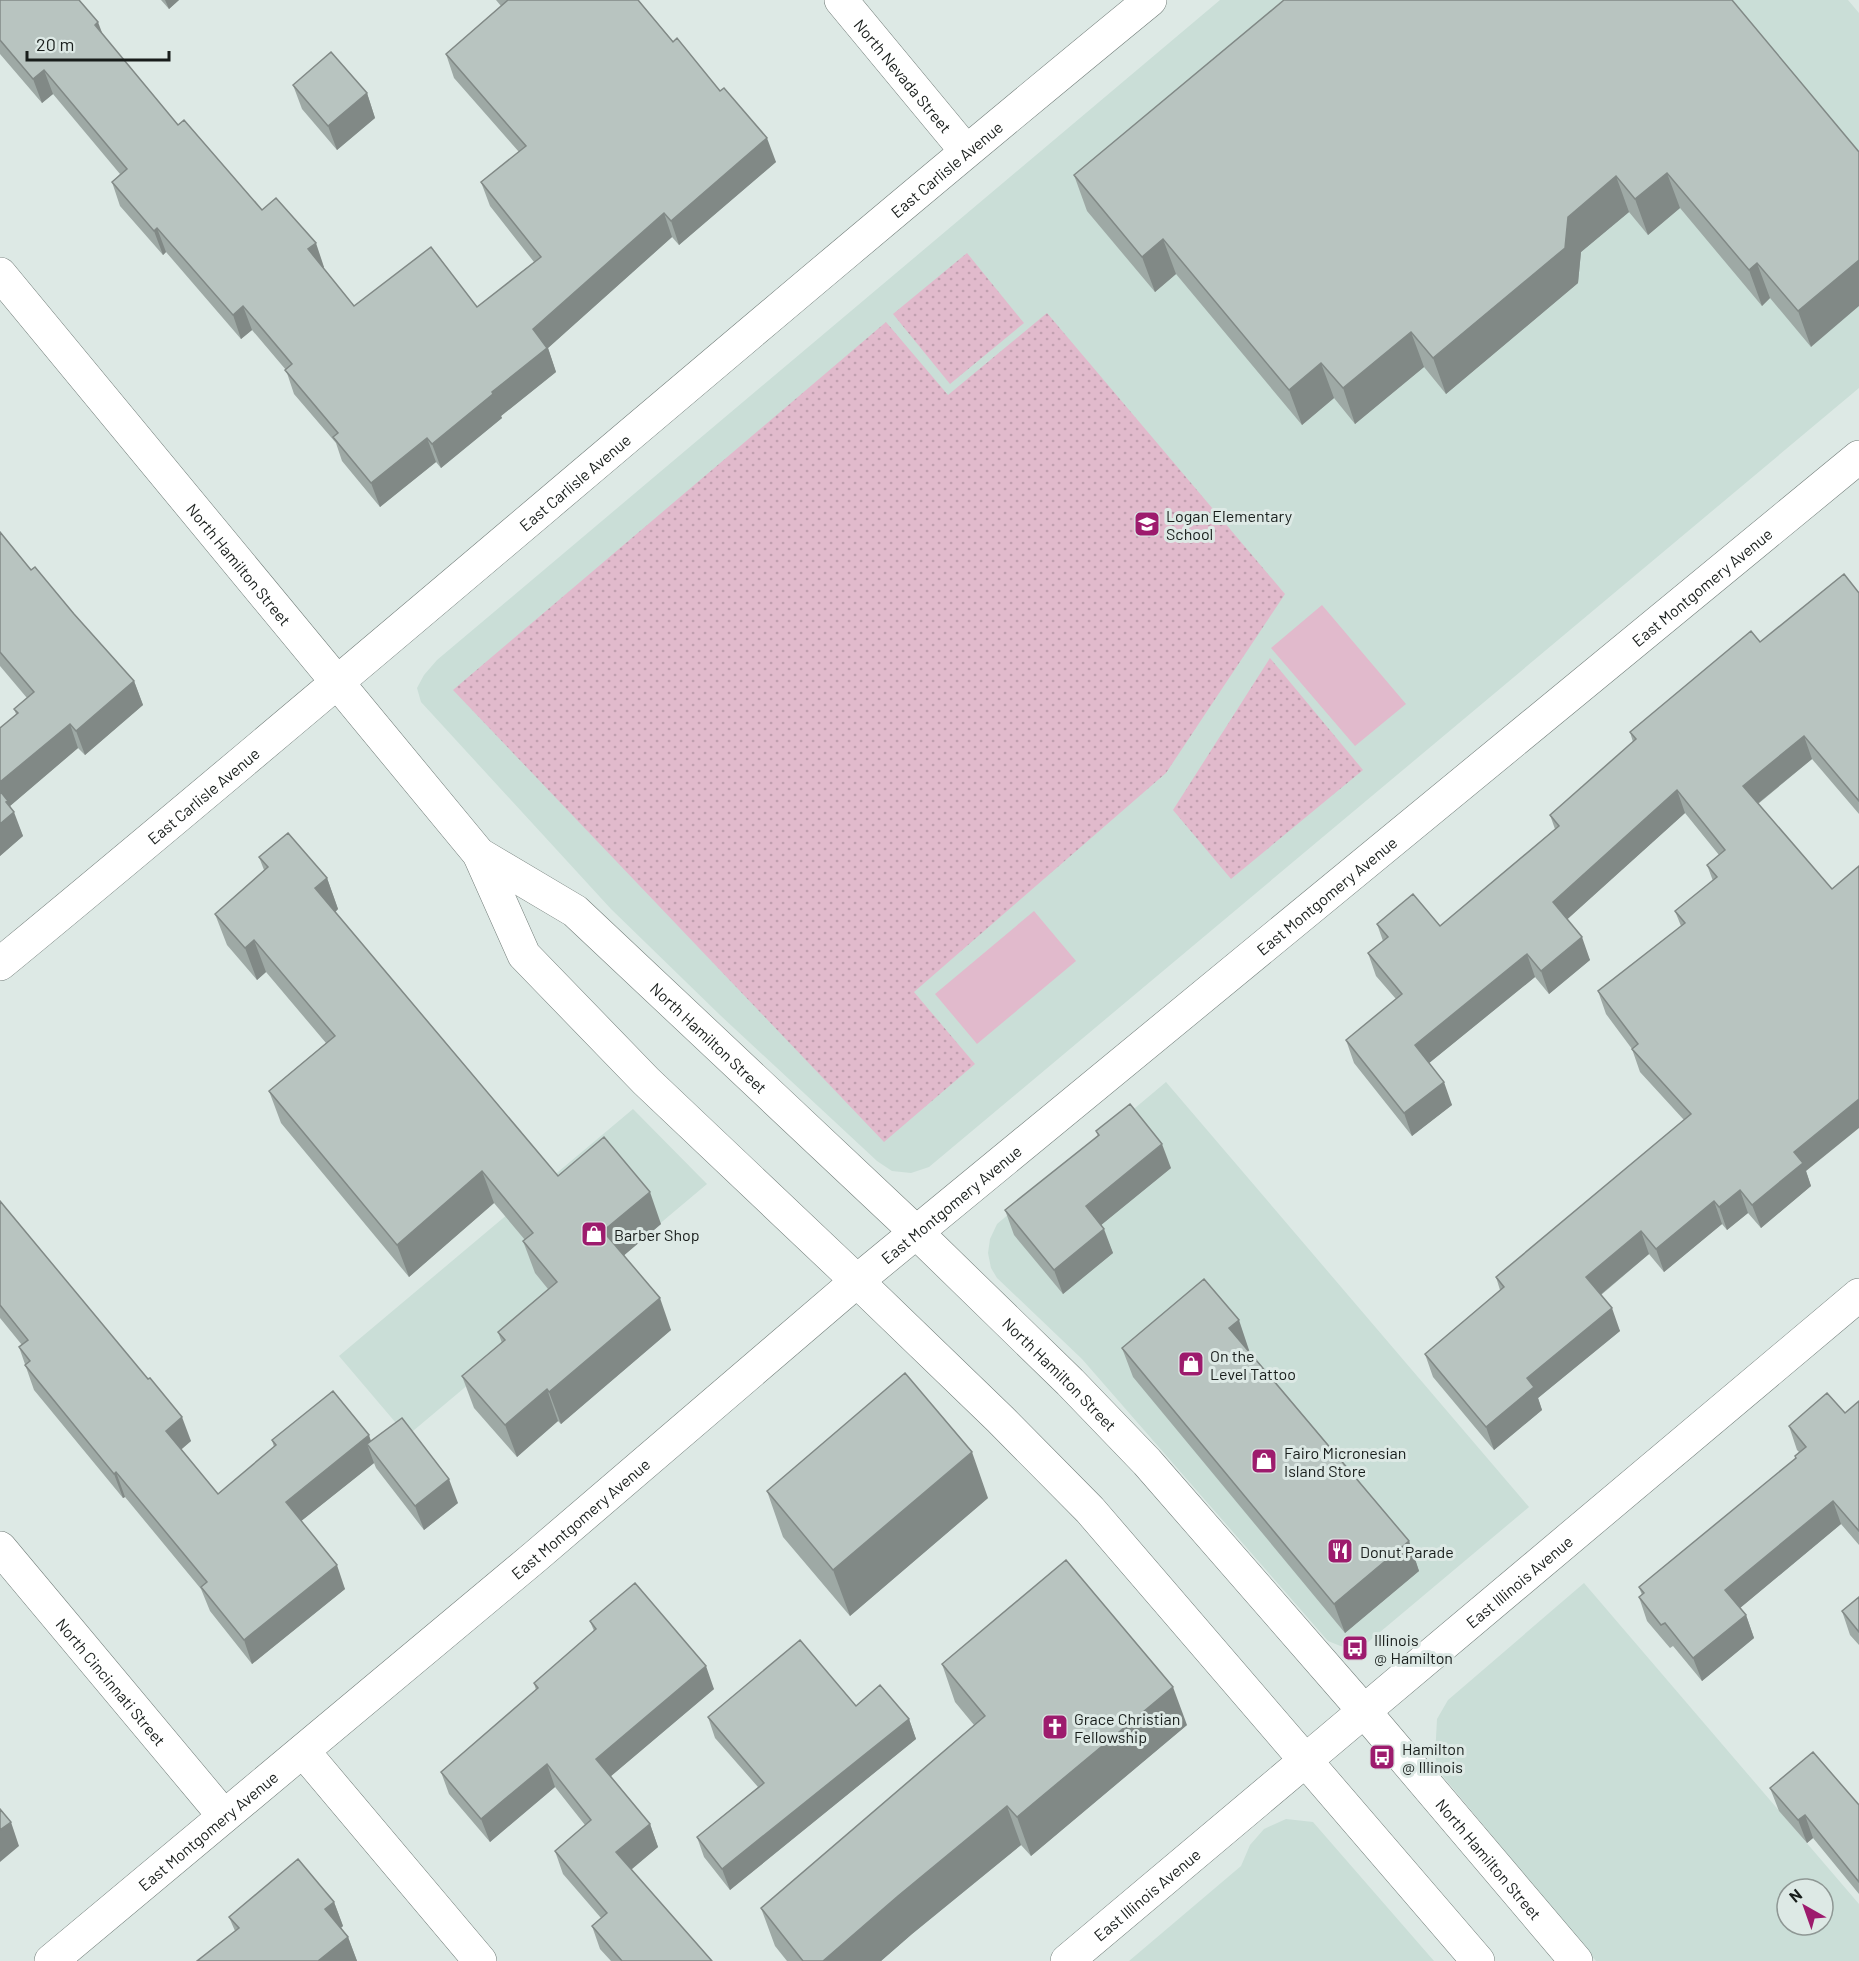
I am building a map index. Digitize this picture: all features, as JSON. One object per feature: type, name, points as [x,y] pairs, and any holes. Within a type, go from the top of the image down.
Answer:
[{"type":"street","name":"North Nevada Street","points":[[841,0],[966,151]]},
{"type":"street","name":"East Carlisle Avenue","points":[[0,964],[966,151],[1150,0]]},
{"type":"street","name":"North Hamilton Street","points":[[0,274],[479,854],[524,955],[646,1081],[1000,1419],[1090,1510],[1478,1961]]},
{"type":"street","name":"East Montgomery Avenue","points":[[51,1961],[536,1556],[857,1281],[1859,457]]},
{"type":"street","name":"North Hamilton Street","points":[[479,854],[575,911],[916,1232],[1070,1382],[1147,1462],[1364,1711],[1576,1961]]},
{"type":"street","name":"East Illinois Avenue","points":[[1067,1961],[1859,1295]]},
{"type":"street","name":"North Cincinnati Street","points":[[0,1548],[224,1816]]},
{"type":"street","points":[[303,1751],[480,1961]]},
{"type":"shaded area","name":"Logan Elementary School","points":[[1220,0],[1848,0],[1859,13],[1859,388],[929,1167],[911,1173],[892,1171],[877,1161],[720,1015],[611,909],[421,702],[417,688],[424,675],[437,660]]},
{"type":"shaded area","points":[[967,253],[1024,323],[950,384],[893,314]]},
{"type":"shaded area","points":[[1047,313],[1285,594],[1166,773],[914,992],[975,1064],[884,1142],[453,690],[886,322],[948,395]]},
{"type":"shaded area","points":[[1322,605],[1406,704],[1355,746],[1271,648]]},
{"type":"shaded area","points":[[1270,658],[1363,770],[1231,879],[1173,810]]},
{"type":"shaded area","points":[[1034,911],[1076,961],[977,1044],[935,994]]},
{"type":"shaded area","points":[[1166,1082],[1529,1507],[1367,1643],[1358,1647],[1343,1647],[1328,1641],[1082,1359],[997,1278],[991,1268],[988,1253],[990,1239],[997,1224]]},
{"type":"shaded area","points":[[633,1109],[707,1184],[407,1436],[339,1356]]},
{"type":"shaded area","points":[[1584,1583],[1859,1904],[1859,1961],[1596,1961],[1441,1774],[1435,1757],[1437,1719],[1448,1700]]},
{"type":"shaded area","points":[[1286,1819],[1313,1822],[1434,1961],[1129,1961],[1241,1866],[1250,1845],[1264,1829]]},
{"type":"building","points":[[0,0],[79,0],[98,22],[95,25],[178,125],[184,120],[262,210],[276,198],[316,243],[308,249],[354,306],[431,247],[477,307],[541,257],[481,182],[526,146],[446,54],[508,0],[638,0],[673,42],[677,38],[720,91],[724,88],[767,138],[671,221],[664,213],[533,329],[547,348],[432,444],[427,438],[371,483],[333,437],[338,433],[285,370],[292,364],[243,306],[233,315],[157,228],[154,231],[112,182],[127,169],[44,70],[33,79],[0,40]]},
{"type":"building","points":[[1284,0],[1732,0],[1859,152],[1859,260],[1798,311],[1757,263],[1749,270],[1667,173],[1635,199],[1616,176],[1568,217],[1565,248],[1433,358],[1411,332],[1343,388],[1321,363],[1289,390],[1163,239],[1142,257],[1074,175]]},
{"type":"building","points":[[331,52],[367,93],[328,126],[293,85]]},
{"type":"building","points":[[0,532],[31,570],[35,567],[134,681],[76,731],[70,724],[0,782],[0,728],[18,713],[14,709],[34,692],[0,652]]},
{"type":"building","points":[[1844,574],[1859,593],[1859,801],[1804,736],[1743,786],[1832,889],[1859,866],[1859,1099],[1794,1152],[1803,1163],[1752,1205],[1740,1190],[1719,1207],[1714,1201],[1656,1249],[1641,1231],[1586,1277],[1612,1308],[1527,1378],[1534,1387],[1486,1427],[1425,1354],[1504,1287],[1496,1277],[1691,1114],[1632,1049],[1638,1044],[1598,991],[1685,923],[1675,911],[1717,877],[1707,865],[1725,850],[1677,790],[1553,902],[1582,937],[1541,971],[1527,954],[1415,1045],[1444,1082],[1404,1113],[1346,1040],[1402,994],[1368,953],[1388,937],[1377,924],[1413,894],[1440,926],[1559,826],[1550,815],[1636,739],[1630,732],[1751,631],[1760,642]]},
{"type":"building","points":[[0,791],[14,812],[0,824]]},
{"type":"building","points":[[288,833],[327,878],[315,888],[558,1176],[604,1137],[650,1192],[603,1231],[660,1298],[549,1392],[547,1389],[505,1425],[462,1376],[505,1340],[498,1332],[557,1282],[523,1241],[533,1233],[482,1171],[397,1245],[269,1091],[335,1036],[254,940],[245,948],[215,914],[268,867],[259,857]]},
{"type":"building","points":[[1130,1104],[1162,1144],[1086,1206],[1104,1229],[1054,1270],[1005,1210],[1099,1135],[1096,1131]]},
{"type":"building","points":[[0,1201],[182,1417],[166,1431],[218,1494],[276,1445],[272,1440],[333,1391],[369,1435],[286,1502],[337,1565],[244,1640],[201,1587],[207,1582],[116,1472],[114,1474],[25,1365],[30,1361],[19,1347],[28,1340],[0,1305]]},
{"type":"building","points":[[1204,1279],[1239,1320],[1229,1328],[1409,1541],[1334,1604],[1122,1348]]},
{"type":"building","points":[[905,1373],[972,1452],[833,1570],[767,1491]]},
{"type":"building","points":[[1827,1393],[1845,1413],[1859,1401],[1859,1531],[1833,1501],[1725,1590],[1746,1615],[1693,1658],[1665,1623],[1661,1625],[1639,1597],[1644,1593],[1639,1587],[1796,1458],[1795,1456],[1806,1447],[1789,1426]]},
{"type":"building","points":[[402,1418],[449,1479],[415,1506],[367,1444]]},
{"type":"building","points":[[1066,1560],[1173,1687],[1017,1817],[1007,1806],[823,1961],[803,1961],[761,1908],[985,1716],[942,1664]]},
{"type":"building","points":[[635,1583],[706,1666],[596,1759],[650,1824],[616,1852],[712,1961],[622,1961],[592,1926],[607,1913],[555,1851],[591,1820],[547,1764],[481,1819],[441,1772],[538,1688],[534,1683],[596,1629],[590,1621]]},
{"type":"building","points":[[1859,1597],[1859,1632],[1842,1611]]},
{"type":"building","points":[[800,1640],[856,1706],[880,1685],[909,1719],[722,1869],[697,1837],[764,1783],[708,1717]]},
{"type":"building","points":[[1813,1752],[1859,1805],[1859,1882],[1805,1815],[1798,1820],[1770,1788]]},
{"type":"building","points":[[0,1809],[11,1822],[0,1830]]},
{"type":"building","points":[[298,1859],[334,1902],[325,1909],[348,1937],[318,1961],[197,1961],[239,1928],[229,1917]]},
{"type":"place","name":"Logan Elementary School","points":[[1147,524]]},
{"type":"place","name":"Barber Shop","points":[[594,1234]]},
{"type":"place","name":"On the Level Tattoo","points":[[1191,1364]]},
{"type":"place","name":"Fairo Micronesian Island Store","points":[[1264,1461]]},
{"type":"place","name":"Donut Parade","points":[[1340,1551]]},
{"type":"place","name":"Illinois @ Hamilton","points":[[1355,1648]]},
{"type":"place","name":"Grace Christian Fellowship","points":[[1055,1727]]},
{"type":"place","name":"Hamilton @ Illinois","points":[[1382,1757]]}]
